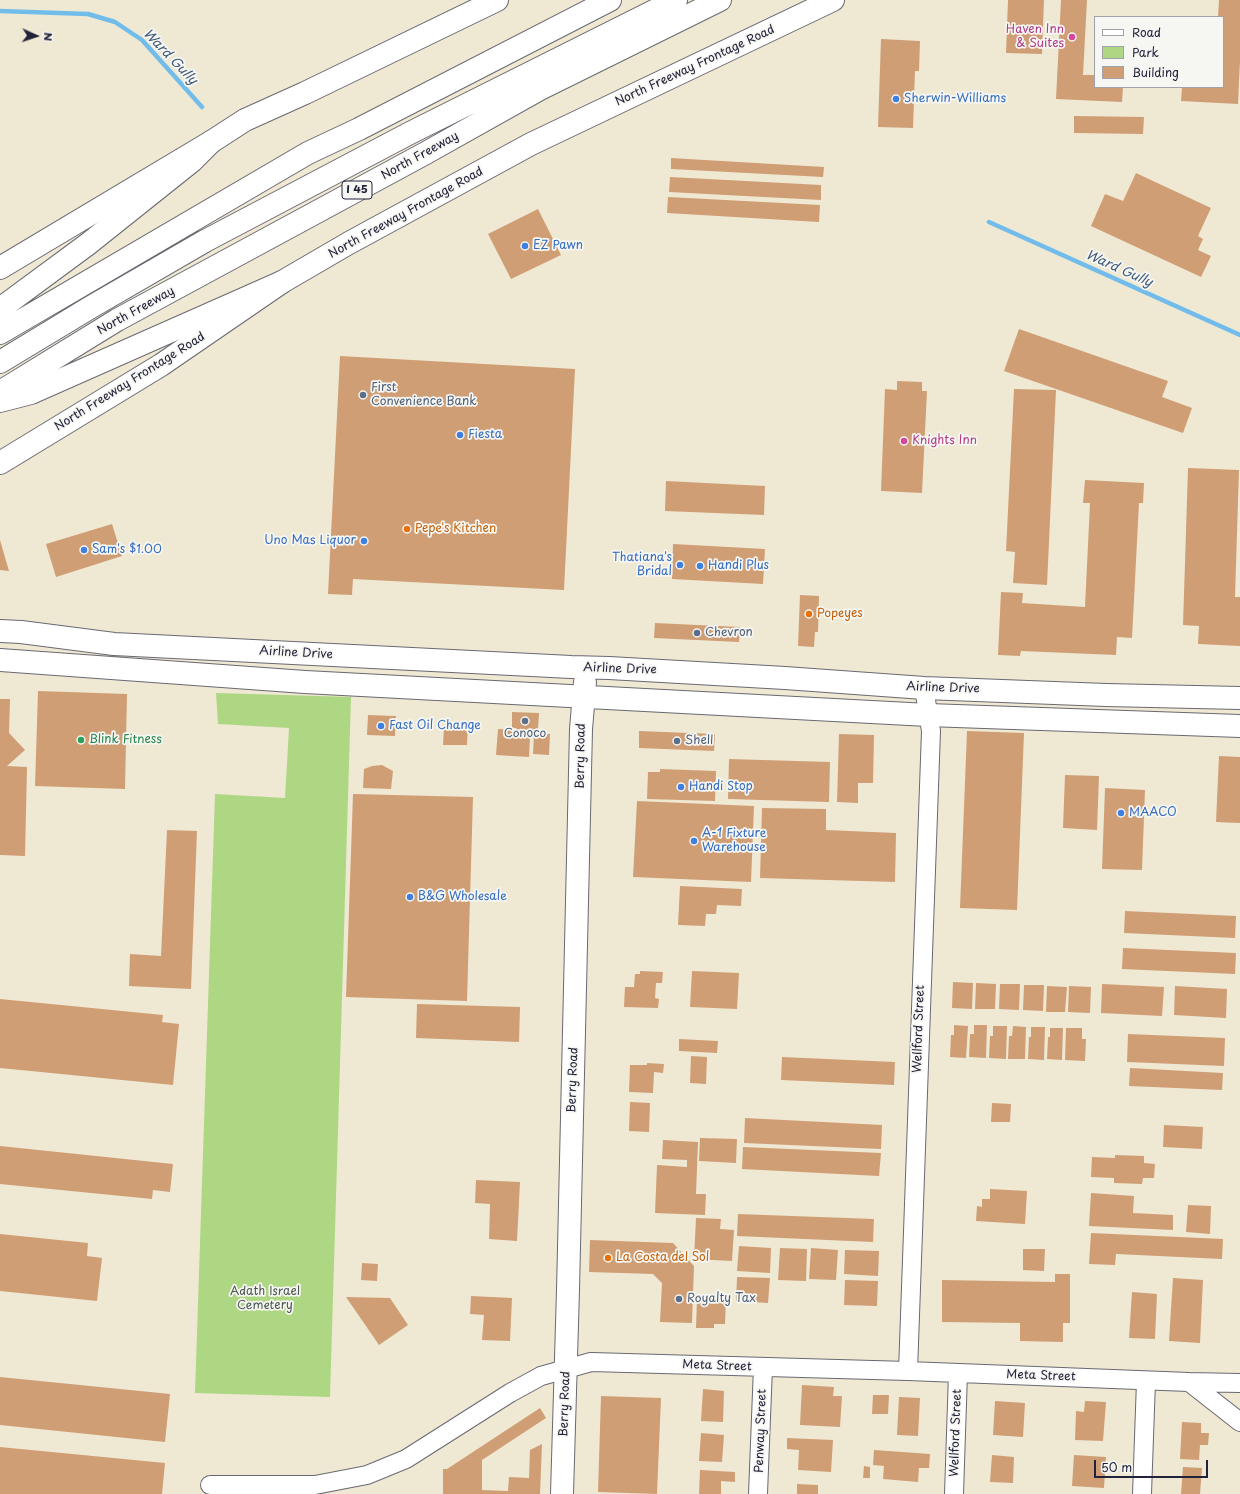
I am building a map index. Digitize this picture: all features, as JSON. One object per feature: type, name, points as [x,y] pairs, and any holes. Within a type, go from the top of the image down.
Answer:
[{"type":"main road","points":[[0,268],[246,120],[497,0]]},
{"type":"main road","points":[[0,333],[308,153],[359,129],[610,0]]},
{"type":"main road","name":"North Freeway","points":[[0,362],[205,241],[410,134],[676,0]]},
{"type":"main road","name":"North Freeway","points":[[0,392],[117,320],[424,154],[540,89],[720,0]]},
{"type":"main road","name":"North Freeway Frontage Road","points":[[0,463],[161,365],[282,282],[349,243],[531,144],[833,0]]},
{"type":"main road","points":[[0,309],[88,244],[192,161],[211,142]]},
{"type":"main road","points":[[0,401],[31,393],[282,282]]},
{"type":"main road","name":"Airline Drive","points":[[0,631],[21,632],[114,644],[145,646],[587,667],[785,678],[924,688],[1106,695],[1240,698]]},
{"type":"main road","points":[[144,670],[145,646]]},
{"type":"main road","points":[[370,685],[372,656]]},
{"type":"main road","points":[[0,660],[305,682],[928,716],[1240,726]]},
{"type":"main road","name":"Berry Road","points":[[562,1494],[581,729],[587,667]]},
{"type":"main road","points":[[1104,721],[1106,695]]},
{"type":"street","name":"Wellford Street","points":[[908,1371],[930,731],[924,688]]},
{"type":"street","name":"Meta Street","points":[[210,1485],[314,1489],[367,1475],[406,1459],[510,1393],[541,1376],[591,1362],[908,1371],[1146,1381],[1240,1383]]},
{"type":"street","name":"Penway Street","points":[[758,1494],[763,1367]]},
{"type":"street","name":"Wellford Street","points":[[954,1494],[958,1373]]},
{"type":"street","points":[[1142,1494],[1146,1381]]},
{"type":"street","points":[[1188,1382],[1240,1422]]},
{"type":"green space","name":"Adath Israel Cemetery","points":[[216,693],[351,697],[330,1397],[195,1393],[215,794],[285,798],[289,728],[218,724]]},
{"type":"building","points":[[1008,0],[1044,0],[1042,54],[1006,53]]},
{"type":"building","name":"Haven Inn & Suites","points":[[1061,0],[1087,0],[1083,75],[1094,75],[1094,88],[1123,88],[1122,102],[1056,99]]},
{"type":"building","points":[[1219,0],[1240,0],[1238,104],[1181,101],[1182,88],[1224,88],[1224,16],[1218,16]]},
{"type":"building","name":"Sherwin-Williams","points":[[881,39],[920,41],[919,71],[915,71],[913,128],[878,127]]},
{"type":"building","points":[[1074,116],[1144,117],[1143,134],[1074,133]]},
{"type":"building","points":[[671,158],[824,167],[823,177],[671,169]]},
{"type":"building","points":[[1136,173],[1211,208],[1198,236],[1203,239],[1198,250],[1211,256],[1201,277],[1091,226],[1105,194],[1123,201]]},
{"type":"building","points":[[670,177],[821,185],[821,200],[669,192]]},
{"type":"building","points":[[668,197],[820,205],[819,222],[667,213]]},
{"type":"building","points":[[538,209],[561,255],[511,279],[488,234]]},
{"type":"building","points":[[1019,329],[1168,381],[1162,397],[1192,408],[1183,433],[1004,371]]},
{"type":"building","name":"Fiesta","points":[[340,356],[575,369],[564,590],[353,579],[352,595],[328,594]]},
{"type":"building","name":"Knights Inn","points":[[897,381],[922,382],[922,391],[927,391],[922,493],[881,491],[885,389],[897,390]]},
{"type":"building","points":[[1014,389],[1056,390],[1047,585],[1013,583],[1015,552],[1006,551]]},
{"type":"building","points":[[1188,468],[1239,470],[1235,597],[1240,597],[1240,646],[1198,644],[1199,626],[1183,625]]},
{"type":"building","points":[[1085,480],[1144,483],[1143,503],[1139,503],[1132,638],[1117,637],[1116,655],[1021,651],[1020,656],[998,655],[1001,592],[1023,593],[1022,603],[1085,607],[1090,503],[1083,503]]},
{"type":"building","points":[[666,481],[765,486],[764,515],[665,511]]},
{"type":"building","name":"Sam's $1.00","points":[[112,524],[122,556],[56,577],[46,544]]},
{"type":"building","points":[[0,540],[9,571],[0,570]]},
{"type":"building","points":[[673,544],[765,549],[763,584],[672,579]]},
{"type":"building","name":"Popeyes","points":[[800,595],[819,596],[818,632],[815,632],[814,647],[798,646]]},
{"type":"building","name":"Chevron","points":[[655,623],[740,627],[739,642],[654,638]]},
{"type":"building","name":"Blink Fitness","points":[[38,691],[127,694],[125,789],[35,786]]},
{"type":"building","points":[[0,699],[10,699],[9,733],[25,750],[7,766],[27,767],[25,856],[0,855]]},
{"type":"building","points":[[512,712],[539,713],[538,729],[533,729],[533,738],[530,737],[529,757],[496,755],[498,729],[516,730],[516,728],[512,728]]},
{"type":"building","name":"Fast Oil Change","points":[[368,715],[396,716],[395,736],[367,735]]},
{"type":"building","points":[[457,721],[468,722],[467,745],[443,745],[444,727],[448,723],[457,724]]},
{"type":"building","name":"Shell","points":[[639,731],[715,734],[714,751],[639,748]]},
{"type":"building","points":[[967,731],[1024,733],[1017,910],[960,908]]},
{"type":"building","name":"Conoco","points":[[534,733],[550,734],[549,755],[533,754]]},
{"type":"building","points":[[839,734],[874,735],[873,783],[858,783],[858,803],[837,802]]},
{"type":"building","points":[[1219,756],[1240,757],[1240,823],[1216,822]]},
{"type":"building","points":[[729,759],[830,762],[829,802],[728,799]]},
{"type":"building","points":[[382,765],[393,771],[391,789],[363,788],[364,769]]},
{"type":"building","name":"Handi Stop","points":[[660,769],[716,771],[715,801],[647,799],[648,772],[660,772]]},
{"type":"building","points":[[1065,775],[1099,776],[1097,830],[1063,828]]},
{"type":"building","points":[[1105,788],[1145,790],[1142,870],[1102,869]]},
{"type":"building","name":"B&G Wholesale","points":[[353,794],[473,797],[467,1001],[346,997]]},
{"type":"building","name":"A-1 Fixture Warehouse","points":[[637,801],[754,806],[751,882],[633,877]]},
{"type":"building","points":[[762,808],[826,809],[826,830],[896,833],[895,882],[760,878]]},
{"type":"building","points":[[167,830],[197,831],[191,989],[129,986],[130,954],[161,956]]},
{"type":"building","points":[[680,886],[742,889],[741,906],[717,905],[716,914],[706,914],[705,926],[678,925]]},
{"type":"building","points":[[1125,911],[1236,916],[1235,938],[1124,933]]},
{"type":"building","points":[[1123,948],[1236,953],[1235,974],[1122,969]]},
{"type":"building","points":[[640,971],[663,972],[662,983],[656,983],[655,998],[659,999],[658,1008],[624,1007],[625,987],[634,987],[635,974],[640,974]]},
{"type":"building","points":[[692,971],[739,973],[737,1009],[690,1007]]},
{"type":"building","points":[[953,982],[973,983],[972,1009],[952,1008]]},
{"type":"building","points":[[976,983],[996,984],[995,1009],[975,1009]]},
{"type":"building","points":[[1000,984],[1020,984],[1019,1010],[999,1009]]},
{"type":"building","points":[[1102,984],[1164,987],[1162,1016],[1101,1013]]},
{"type":"building","points":[[1024,985],[1044,985],[1043,1011],[1023,1010]]},
{"type":"building","points":[[1047,986],[1067,987],[1065,1012],[1046,1012]]},
{"type":"building","points":[[1069,986],[1091,987],[1090,1013],[1068,1012]]},
{"type":"building","points":[[1175,986],[1227,989],[1226,1018],[1174,1015]]},
{"type":"building","points":[[0,999],[163,1015],[162,1022],[179,1024],[173,1085],[0,1068]]},
{"type":"building","points":[[417,1004],[520,1007],[519,1042],[416,1038]]},
{"type":"building","points":[[954,1025],[968,1026],[966,1058],[950,1057],[951,1035],[954,1035]]},
{"type":"building","points":[[974,1025],[987,1025],[986,1058],[969,1057],[970,1034],[974,1034]]},
{"type":"building","points":[[993,1026],[1007,1026],[1006,1059],[989,1058],[990,1036],[993,1036]]},
{"type":"building","points":[[1013,1026],[1026,1027],[1025,1059],[1008,1059],[1009,1036],[1012,1036]]},
{"type":"building","points":[[1031,1027],[1045,1027],[1044,1060],[1028,1059]]},
{"type":"building","points":[[1050,1028],[1063,1028],[1062,1060],[1047,1059]]},
{"type":"building","points":[[1066,1028],[1082,1028],[1082,1039],[1086,1039],[1085,1061],[1065,1060]]},
{"type":"building","points":[[1128,1034],[1225,1038],[1224,1066],[1127,1062]]},
{"type":"building","points":[[679,1039],[718,1041],[717,1053],[679,1051]]},
{"type":"building","points":[[691,1056],[707,1057],[706,1084],[690,1083]]},
{"type":"building","points":[[782,1057],[895,1062],[894,1085],[781,1080]]},
{"type":"building","points":[[647,1063],[664,1064],[663,1073],[654,1072],[653,1093],[629,1092],[630,1065],[647,1065]]},
{"type":"building","points":[[1130,1068],[1223,1073],[1222,1090],[1129,1086]]},
{"type":"building","points":[[630,1102],[650,1103],[649,1132],[629,1131]]},
{"type":"building","points":[[992,1103],[1011,1104],[1010,1122],[991,1122]]},
{"type":"building","points":[[745,1118],[882,1125],[881,1149],[744,1143]]},
{"type":"building","points":[[1164,1125],[1203,1127],[1202,1149],[1163,1147]]},
{"type":"building","points":[[700,1138],[737,1139],[736,1163],[699,1161]]},
{"type":"building","points":[[663,1140],[698,1142],[696,1194],[706,1194],[705,1215],[655,1213],[657,1165],[687,1167],[687,1160],[662,1159]]},
{"type":"building","points":[[0,1146],[173,1164],[170,1192],[153,1190],[152,1199],[0,1184]]},
{"type":"building","points":[[743,1147],[881,1153],[879,1176],[742,1169]]},
{"type":"building","points":[[1115,1155],[1144,1156],[1144,1163],[1155,1164],[1154,1178],[1143,1178],[1142,1184],[1114,1183],[1114,1178],[1091,1177],[1092,1157],[1115,1158]]},
{"type":"building","points":[[476,1180],[520,1182],[517,1241],[489,1239],[490,1204],[475,1203]]},
{"type":"building","points":[[990,1189],[1027,1191],[1025,1224],[976,1221],[977,1206],[982,1207],[982,1199],[990,1199]]},
{"type":"building","points":[[1091,1193],[1134,1196],[1133,1213],[1173,1215],[1173,1230],[1089,1226]]},
{"type":"building","points":[[1188,1205],[1211,1206],[1210,1234],[1186,1232]]},
{"type":"building","points":[[738,1214],[874,1219],[873,1242],[737,1236]]},
{"type":"building","points":[[696,1218],[721,1219],[720,1229],[734,1230],[732,1261],[694,1259]]},
{"type":"building","points":[[1091,1233],[1223,1239],[1222,1259],[1116,1254],[1115,1265],[1089,1264]]},
{"type":"building","points":[[0,1234],[88,1243],[87,1256],[102,1258],[97,1301],[0,1291]]},
{"type":"building","points":[[590,1240],[673,1243],[694,1266],[692,1323],[660,1322],[662,1283],[653,1274],[589,1272]]},
{"type":"building","points":[[739,1246],[771,1248],[770,1273],[737,1271]]},
{"type":"building","points":[[780,1248],[807,1249],[806,1281],[778,1280]]},
{"type":"building","points":[[811,1248],[838,1250],[836,1280],[809,1279]]},
{"type":"building","points":[[1023,1249],[1045,1249],[1044,1271],[1023,1270]]},
{"type":"building","points":[[845,1250],[879,1251],[878,1276],[844,1274]]},
{"type":"building","points":[[362,1263],[378,1264],[377,1281],[361,1280]]},
{"type":"building","points":[[1055,1274],[1070,1274],[1070,1323],[1063,1323],[1063,1342],[1020,1341],[1020,1323],[942,1322],[942,1280],[1055,1282]]},
{"type":"building","points":[[737,1277],[770,1278],[768,1303],[736,1301]]},
{"type":"building","points":[[1173,1278],[1203,1280],[1200,1343],[1169,1341]]},
{"type":"building","points":[[845,1280],[878,1281],[877,1306],[844,1305]]},
{"type":"building","points":[[1132,1292],[1157,1294],[1155,1339],[1129,1338]]},
{"type":"building","points":[[471,1296],[512,1298],[510,1341],[482,1340],[484,1315],[470,1314]]},
{"type":"building","points":[[346,1297],[390,1298],[408,1325],[379,1345]]},
{"type":"building","points":[[697,1299],[726,1299],[725,1324],[714,1324],[714,1328],[696,1328]]},
{"type":"building","points":[[0,1377],[170,1394],[165,1442],[0,1425]]},
{"type":"building","points":[[802,1385],[834,1387],[833,1396],[842,1396],[840,1427],[800,1425]]},
{"type":"building","points":[[703,1389],[724,1391],[723,1422],[701,1421]]},
{"type":"building","points":[[873,1395],[889,1395],[888,1414],[872,1414]]},
{"type":"building","points":[[601,1396],[661,1398],[657,1494],[598,1492]]},
{"type":"building","points":[[899,1397],[920,1398],[918,1436],[897,1435]]},
{"type":"building","points":[[995,1401],[1025,1403],[1023,1437],[993,1435]]},
{"type":"building","points":[[1085,1401],[1106,1402],[1103,1441],[1075,1440],[1076,1411],[1084,1412]]},
{"type":"building","points":[[540,1408],[546,1418],[482,1460],[482,1490],[508,1491],[509,1477],[529,1478],[530,1450],[542,1444],[540,1494],[443,1494],[443,1469],[447,1469]]},
{"type":"building","points":[[1182,1422],[1201,1423],[1201,1433],[1209,1433],[1208,1445],[1200,1445],[1199,1460],[1180,1459]]},
{"type":"building","points":[[701,1433],[724,1435],[722,1462],[699,1461]]},
{"type":"building","points":[[787,1438],[833,1440],[831,1472],[798,1470],[799,1450],[787,1449]]},
{"type":"building","points":[[0,1447],[165,1463],[162,1494],[0,1494]]},
{"type":"building","points":[[874,1450],[930,1454],[929,1468],[919,1468],[918,1482],[883,1479],[884,1466],[873,1465]]},
{"type":"building","points":[[992,1455],[1014,1457],[1013,1483],[990,1482]]},
{"type":"building","points":[[1074,1455],[1106,1457],[1104,1488],[1072,1486]]},
{"type":"building","points":[[864,1466],[870,1467],[870,1478],[863,1478]]},
{"type":"building","points":[[1183,1467],[1202,1468],[1200,1494],[1181,1494]]},
{"type":"building","points":[[700,1470],[735,1472],[735,1482],[721,1481],[721,1494],[699,1494]]},
{"type":"building","points":[[797,1484],[818,1485],[818,1494],[797,1494]]},
{"type":"waterway","name":"Ward Gully","points":[[0,11],[88,14],[115,22],[142,40],[202,107]]},
{"type":"waterway","name":"Ward Gully","points":[[989,222],[1240,335]]},
{"type":"place","name":"Haven Inn & Suites","points":[[1072,37]]},
{"type":"place","name":"Sherwin-Williams","points":[[896,99]]},
{"type":"place","name":"EZ Pawn","points":[[525,246]]},
{"type":"place","name":"First Convenience Bank","points":[[363,395]]},
{"type":"place","name":"Fiesta","points":[[460,435]]},
{"type":"place","name":"Knights Inn","points":[[904,441]]},
{"type":"place","name":"Pepe's Kitchen","points":[[407,529]]},
{"type":"place","name":"Uno Mas Liquor","points":[[364,541]]},
{"type":"place","name":"Sam's $1.00","points":[[84,550]]},
{"type":"place","name":"Thatiana's Bridal","points":[[680,565]]},
{"type":"place","name":"Handi Plus","points":[[700,566]]},
{"type":"place","name":"Popeyes","points":[[809,614]]},
{"type":"place","name":"Chevron","points":[[697,633]]},
{"type":"place","name":"Conoco","points":[[525,721]]},
{"type":"place","name":"Fast Oil Change","points":[[381,726]]},
{"type":"place","name":"Blink Fitness","points":[[81,740]]},
{"type":"place","name":"Shell","points":[[677,741]]},
{"type":"place","name":"Handi Stop","points":[[681,787]]},
{"type":"place","name":"MAACO","points":[[1121,813]]},
{"type":"place","name":"A-1 Fixture Warehouse","points":[[694,841]]},
{"type":"place","name":"B&G Wholesale","points":[[410,897]]},
{"type":"place","name":"La Costa del Sol","points":[[608,1258]]},
{"type":"place","name":"Royalty Tax","points":[[679,1299]]}]
